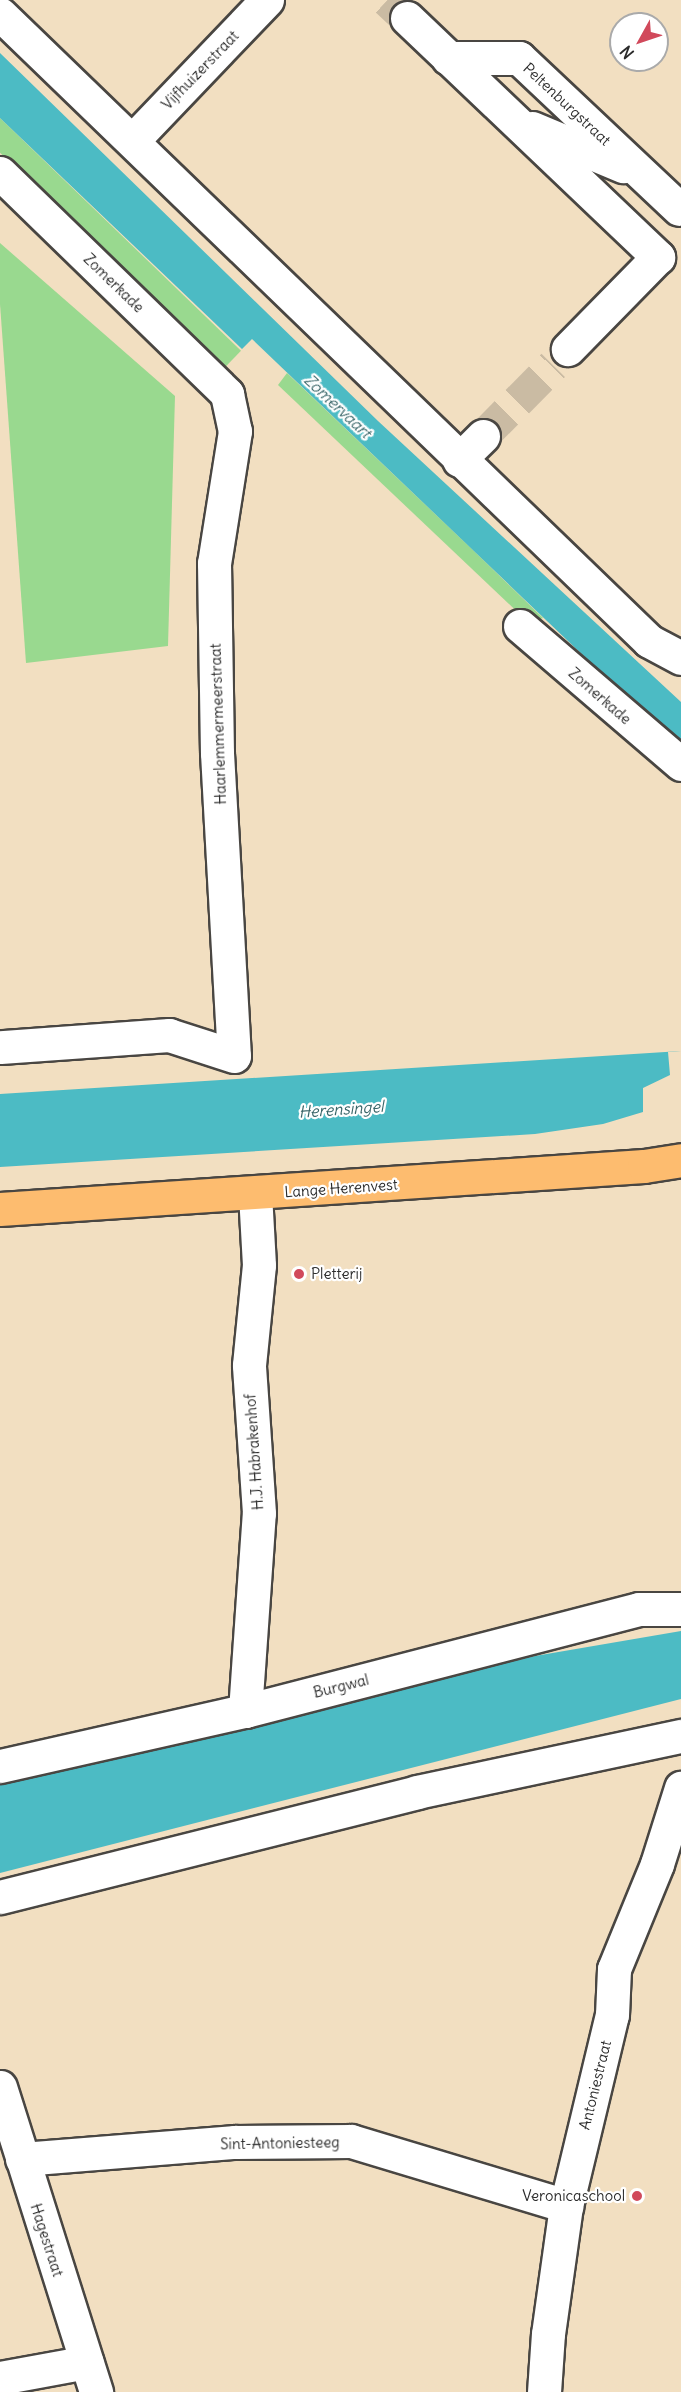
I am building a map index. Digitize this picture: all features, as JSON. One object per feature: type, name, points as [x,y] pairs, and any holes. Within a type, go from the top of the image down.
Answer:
[{"type":"main road","name":"Lange Herenvest","points":[[0,1209],[255,1194],[681,1160]]},
{"type":"street","name":"Vijfhuizerstraat","points":[[133,140],[267,0]]},
{"type":"street","points":[[0,14],[133,140],[459,460],[649,641],[681,658]]},
{"type":"street","name":"Peltenburgstraat","points":[[403,16],[658,257],[559,358]]},
{"type":"street","name":"Peltenburgstraat","points":[[448,58],[519,58],[680,208],[644,244]]},
{"type":"street","name":"Peltenburgstraat","points":[[513,120],[641,174]]},
{"type":"street","name":"Zomerkade","points":[[0,173],[227,394]]},
{"type":"street","name":"Haarlemmermeerstraat","points":[[0,1047],[169,1035],[234,1056],[217,753],[213,563],[234,432],[227,394]]},
{"type":"street","points":[[459,460],[483,436]]},
{"type":"street","name":"Zomerkade","points":[[520,626],[681,764]]},
{"type":"street","name":"H.J. Habrakenhof","points":[[245,1711],[259,1513],[249,1365],[260,1265],[255,1194]]},
{"type":"street","name":"Burgwal","points":[[0,1766],[245,1711],[639,1609],[681,1609]]},
{"type":"street","points":[[0,1897],[417,1792],[681,1736]]},
{"type":"street","name":"Antoniestraat","points":[[544,2392],[548,2334],[566,2206],[612,2015],[614,1969],[657,1864],[681,1788]]},
{"type":"street","name":"Hagestraat","points":[[0,2087],[91,2377]]},
{"type":"street","name":"Sint-Antoniesteeg","points":[[22,2159],[235,2142],[351,2141],[566,2206]]},
{"type":"street","points":[[0,2378],[91,2377]]},
{"type":"green space","points":[[0,118],[241,351],[224,369],[0,153]]},
{"type":"green space","points":[[0,243],[175,396],[168,646],[26,663],[0,304]]},
{"type":"green space","points":[[287,373],[543,618],[529,623],[278,385]]},
{"type":"water","name":"Zomervaart","points":[[0,53],[378,421],[681,702],[681,749],[252,339],[242,349],[0,118]]},
{"type":"water","name":"Herensingel","points":[[681,1051],[681,1112],[643,1112],[603,1124],[535,1134],[0,1167],[0,1094]]},
{"type":"water","points":[[681,1631],[681,1699],[0,1873],[0,1783],[535,1656]]},
{"type":"pier","points":[[681,1051],[681,1112],[643,1112],[643,1088],[670,1075],[668,1052]]},
{"type":"tunnel","points":[[387,0],[401,13]]},
{"type":"tunnel","points":[[483,436],[553,365]]},
{"type":"place","name":"Pletterij","points":[[299,1274]]},
{"type":"place","name":"Veronicaschool","points":[[637,2196]]}]
